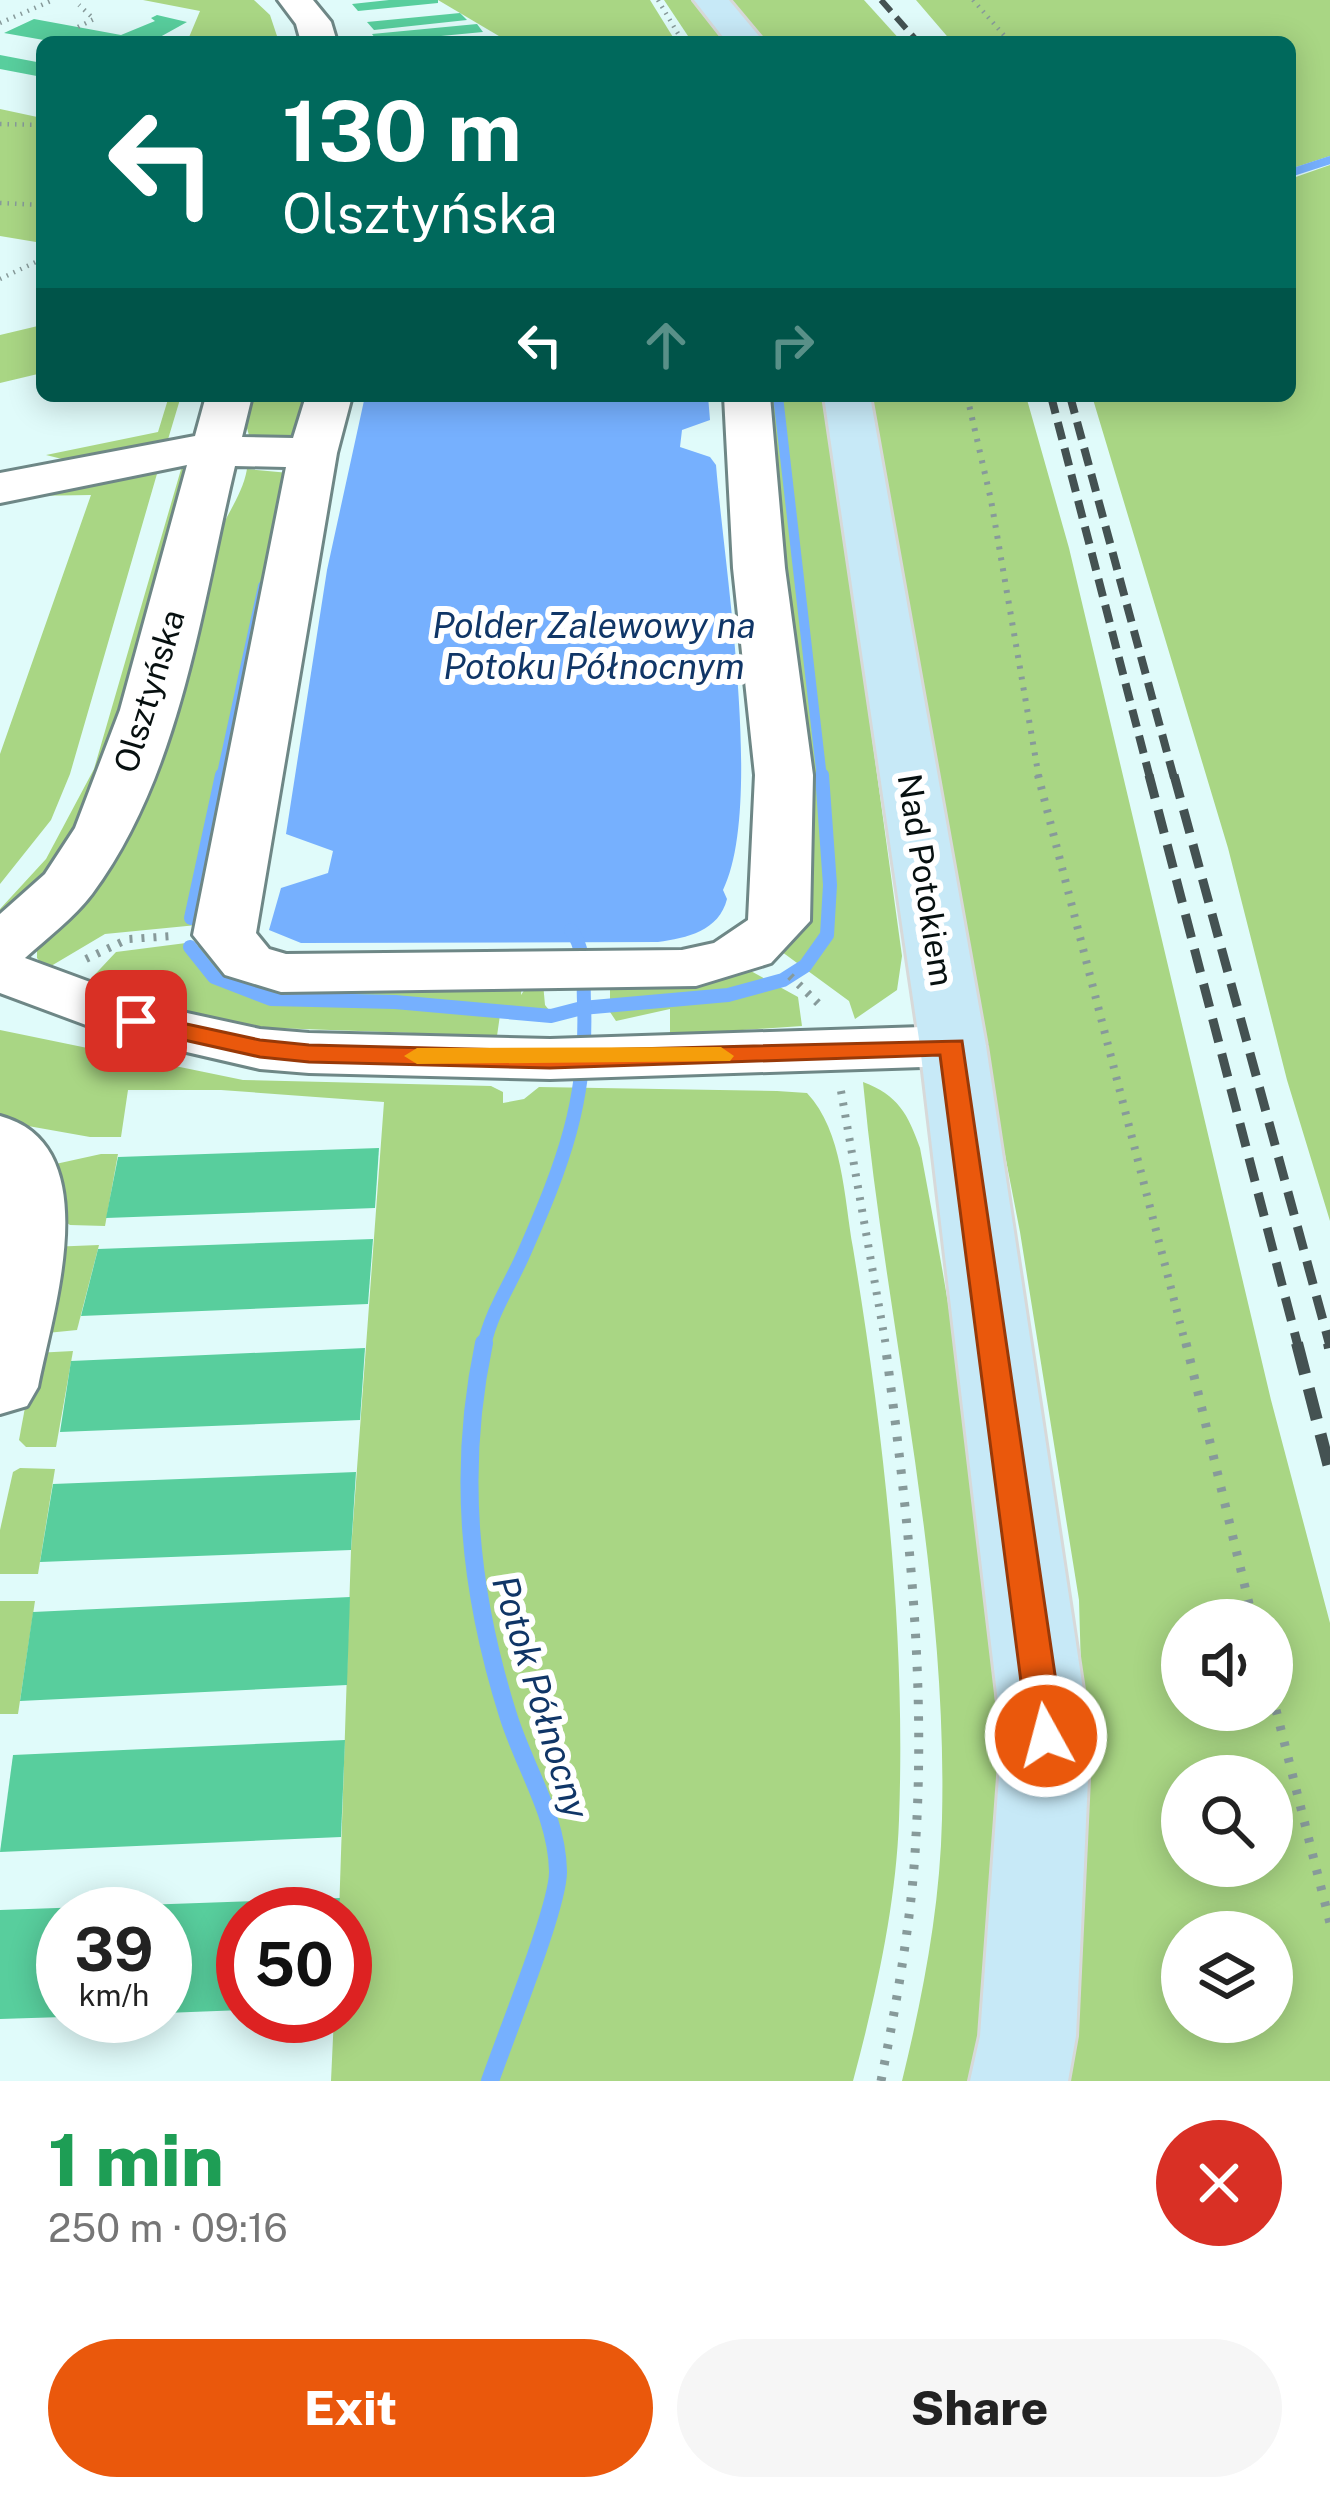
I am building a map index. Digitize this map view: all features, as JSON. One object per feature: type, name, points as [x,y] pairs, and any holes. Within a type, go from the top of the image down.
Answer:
[{"type":"main road","points":[[711,0],[741,36]]},
{"type":"main road","name":"Nad Potokiem","points":[[848,402],[953,1046],[1046,1736],[1028,2036],[1019,2081]]},
{"type":"street","points":[[295,0],[313,22],[317,36]]},
{"type":"street","name":"Olsztyńska","points":[[0,948],[68,886],[105,828],[148,710],[228,402]]},
{"type":"street","points":[[327,402],[313,453],[224,935],[248,962],[281,974],[682,969],[739,956],[760,944],[779,921],[785,800],[748,402]]},
{"type":"street","points":[[0,488],[168,452],[313,453]]},
{"type":"street","points":[[0,971],[136,1021],[260,1048],[550,1059],[953,1046]]},
{"type":"street","points":[[0,1138],[22,1150],[29,1169],[31,1207],[0,1387]]},
{"type":"path","points":[[0,20],[53,0]]},
{"type":"path","points":[[658,0],[679,36]]},
{"type":"path","points":[[973,0],[1005,36]]},
{"type":"path","points":[[78,27],[94,20],[79,5]]},
{"type":"path","points":[[0,124],[36,125]]},
{"type":"path","points":[[0,203],[36,205]]},
{"type":"path","points":[[0,280],[36,262]]},
{"type":"path","points":[[968,402],[991,500],[1032,751],[1141,1160],[1248,1599]]},
{"type":"path","points":[[739,956],[806,989],[831,1024],[892,1390],[919,1738],[902,1996],[881,2081]]},
{"type":"path","points":[[1281,1731],[1330,1922]]},
{"type":"green space","points":[[143,0],[254,0],[270,15],[277,36],[190,36],[200,11]]},
{"type":"green space","points":[[438,0],[650,0],[672,36],[499,36]]},
{"type":"green space","points":[[664,0],[698,0],[726,36],[688,36]]},
{"type":"green space","points":[[724,0],[864,0],[897,36],[753,36]]},
{"type":"green space","points":[[916,0],[1330,0],[1330,156],[1296,167],[1296,36],[947,36]]},
{"type":"green space","points":[[0,109],[36,117],[36,242],[0,236]]},
{"type":"green space","points":[[1330,165],[1330,1221],[1287,1080],[1228,848],[1094,402],[1296,402],[1296,177]]},
{"type":"green space","points":[[36,326],[36,374],[0,383],[0,335]]},
{"type":"green space","points":[[167,402],[179,402],[166,446],[82,464],[46,455],[158,432]]},
{"type":"green space","points":[[252,402],[316,402],[298,439],[251,442],[246,425]]},
{"type":"green space","points":[[755,402],[826,402],[902,956],[897,990],[855,1019],[849,1001],[778,949]]},
{"type":"green space","points":[[866,402],[1028,402],[1069,548],[1271,1400],[1330,1623],[1330,2081],[1054,2081],[1084,1773],[1079,1600],[1020,1232],[907,651]]},
{"type":"green space","points":[[184,459],[195,459],[126,710],[70,850],[0,927],[0,909],[46,859],[94,769]]},
{"type":"green space","points":[[161,460],[70,774],[51,820],[0,884],[0,754],[91,495],[26,496]]},
{"type":"green space","points":[[247,469],[289,473],[197,925],[105,934],[46,969],[37,958],[37,947],[109,870],[154,786],[179,706],[216,544]]},
{"type":"green space","points":[[186,943],[207,948],[228,972],[522,980],[521,995],[529,983],[543,983],[545,1005],[557,1020],[500,1015],[497,1036],[220,1026],[85,985],[116,952]]},
{"type":"green space","points":[[749,970],[798,997],[802,1026],[670,1035],[670,1009],[616,1021],[610,1012],[610,982]]},
{"type":"green space","points":[[0,1030],[243,1080],[491,1086],[503,1092],[503,1103],[524,1099],[539,1087],[807,1093],[828,1126],[844,1187],[883,1462],[896,1605],[900,1749],[894,1886],[853,2081],[331,2081],[333,2043],[372,2043],[372,1887],[340,1887],[351,1550],[384,1102],[221,1090],[128,1090],[121,1137],[90,1137],[0,1121]]},
{"type":"green space","points":[[863,1082],[900,1107],[920,1148],[979,1517],[999,1795],[999,1890],[980,2081],[902,2081],[938,1885],[941,1726],[926,1541]]},
{"type":"green space","points":[[118,1154],[105,1226],[70,1225],[57,1216],[51,1165]]},
{"type":"green space","points":[[99,1245],[77,1330],[47,1333],[49,1247]]},
{"type":"green space","points":[[73,1351],[56,1447],[26,1447],[19,1440],[35,1353]]},
{"type":"green space","points":[[55,1469],[38,1574],[0,1574],[0,1530],[13,1472]]},
{"type":"green space","points":[[0,1601],[35,1601],[18,1714],[0,1714]]},
{"type":"water","name":"Polder Zalewowy na Potoku Północnym","points":[[364,402],[708,402],[710,420],[682,430],[680,447],[710,457],[716,465],[738,684],[740,802],[735,852],[723,890],[727,899],[717,919],[690,935],[658,942],[301,943],[269,930],[281,888],[328,873],[333,851],[286,834],[327,570]]},
{"type":"building","points":[[438,3],[358,11],[352,4]]},
{"type":"building","points":[[460,13],[467,20],[374,30],[367,22]]},
{"type":"building","points":[[157,15],[187,22],[162,36],[36,39],[4,33],[34,19],[121,35],[155,21],[151,18]]},
{"type":"building","points":[[477,24],[483,32],[441,36],[372,34]]},
{"type":"building","points":[[0,55],[36,62],[36,76],[0,69]]},
{"type":"building","points":[[379,1148],[375,1208],[106,1218],[118,1157]]},
{"type":"building","points":[[373,1239],[368,1304],[81,1316],[98,1249]]},
{"type":"building","points":[[365,1348],[360,1420],[60,1432],[71,1361]]},
{"type":"building","points":[[356,1472],[351,1550],[40,1562],[53,1484]]},
{"type":"building","points":[[350,1597],[347,1685],[20,1701],[33,1612]]},
{"type":"building","points":[[345,1740],[341,1837],[0,1852],[13,1755]]},
{"type":"building","points":[[216,1902],[216,2011],[192,2012],[192,1903]]},
{"type":"building","points":[[36,1909],[36,2018],[0,2019],[0,1910]]},
{"type":"waterway","name":"Potok Północny","points":[[1296,171],[1330,160]]},
{"type":"waterway","points":[[779,402],[822,778]]},
{"type":"waterway","points":[[221,778],[263,586]]},
{"type":"waterway","points":[[191,918],[222,775]]},
{"type":"waterway","points":[[584,1008],[728,995],[783,980],[805,966],[827,935],[830,885],[822,775]]},
{"type":"waterway","name":"Potok Północny","points":[[571,930],[579,946],[584,1008]]},
{"type":"waterway","points":[[190,947],[214,977],[271,999],[395,1002],[551,1016],[584,1008]]},
{"type":"waterway","name":"Potok Północny","points":[[484,1346],[570,1131],[582,1070],[584,1008]]},
{"type":"waterway","name":"Potok Północny","points":[[484,1343],[469,1484],[476,1577],[495,1669],[552,1830],[558,1871],[541,1942],[490,2081]]},
{"type":"railway","points":[[881,0],[913,36]]},
{"type":"railway","points":[[1053,402],[1150,778]]},
{"type":"railway","points":[[1072,402],[1174,778]]},
{"type":"railway","points":[[1149,775],[1298,1346]]},
{"type":"railway","points":[[1174,775],[1330,1346]]},
{"type":"railway","points":[[1297,1343],[1330,1471]]},
{"type":"railway","points":[[1329,1343],[1330,1348]]},
{"type":"slow traffic","points":[[417,1056],[721,1056]]},
{"type":"route","points":[[136,1021],[260,1048],[309,1053],[550,1059],[953,1046],[1046,1736]]}]
